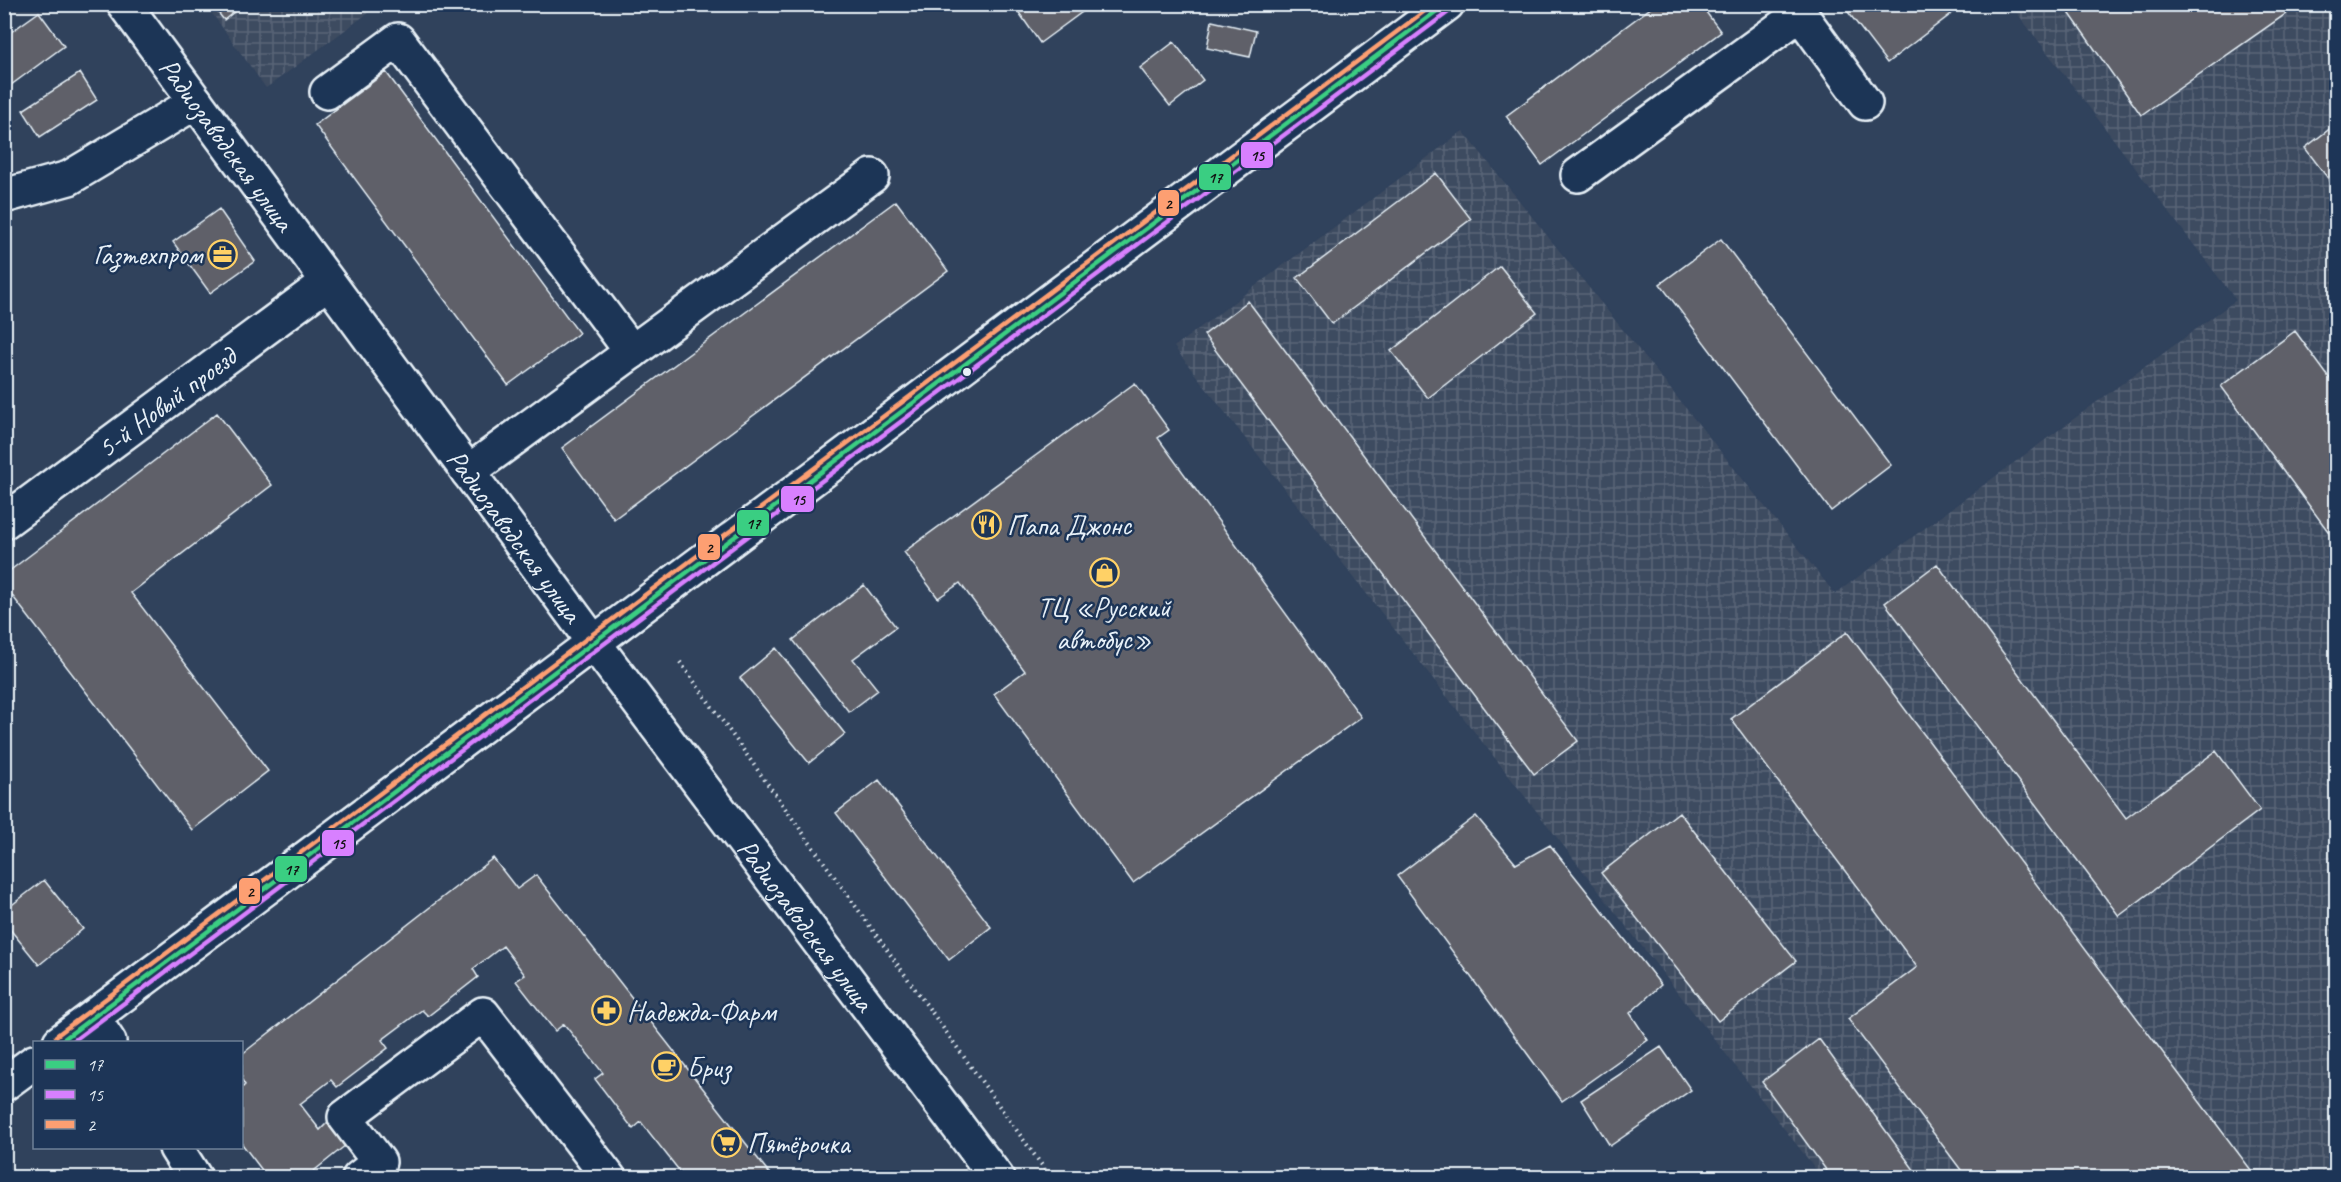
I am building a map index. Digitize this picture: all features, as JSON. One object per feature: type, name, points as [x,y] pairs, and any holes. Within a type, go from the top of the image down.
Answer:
[{"type":"street","name":"Радиозаводская улица","points":[[124,4],[594,643],[997,1178]]},
{"type":"street","points":[[63,1041],[101,1030],[594,643],[1447,4]]},
{"type":"street","points":[[1578,175],[1797,9],[1865,103]]},
{"type":"street","points":[[327,92],[398,40],[632,352]]},
{"type":"street","points":[[4,196],[69,178],[196,102]]},
{"type":"street","points":[[468,472],[872,176]]},
{"type":"street","name":"5-й Новый проезд","points":[[4,522],[328,282]]},
{"type":"street","points":[[358,1178],[379,1162],[345,1117],[483,1014],[609,1178]]},
{"type":"street","points":[[4,1084],[33,1063]]},
{"type":"street","points":[[177,1149],[195,1178]]},
{"type":"path","points":[[680,663],[1051,1178]]},
{"type":"shaded area","points":[[206,5],[379,5],[266,88]]},
{"type":"shaded area","points":[[2011,5],[2336,5],[2336,1177],[1822,1177],[1174,347],[1463,131],[1835,594],[2236,300]]},
{"type":"building","points":[[211,4],[244,4],[224,20]]},
{"type":"building","points":[[1013,4],[1093,4],[1040,43]]},
{"type":"building","points":[[1656,4],[1700,4],[1721,32],[1542,165],[1506,116]]},
{"type":"building","points":[[1842,4],[1951,4],[1955,11],[1887,63]]},
{"type":"building","points":[[2063,4],[2300,4],[2141,115]]},
{"type":"building","points":[[39,12],[64,46],[11,85],[4,76],[4,37]]},
{"type":"building","points":[[1212,21],[1256,31],[1250,57],[1207,48]]},
{"type":"building","points":[[1174,42],[1203,80],[1170,106],[1140,68]]},
{"type":"building","points":[[386,72],[579,333],[508,385],[315,125]]},
{"type":"building","points":[[80,73],[97,100],[40,137],[23,110]]},
{"type":"building","points":[[2336,124],[2336,189],[2305,148]]},
{"type":"building","points":[[1436,173],[1471,219],[1332,324],[1297,278]]},
{"type":"building","points":[[896,201],[948,271],[614,519],[562,448]]},
{"type":"building","points":[[219,209],[255,261],[210,293],[173,242]]},
{"type":"building","points":[[1721,239],[1891,465],[1831,511],[1660,284]]},
{"type":"building","points":[[1500,266],[1537,313],[1428,398],[1391,351]]},
{"type":"building","points":[[1248,301],[1578,741],[1534,774],[1204,335]]},
{"type":"building","points":[[2295,331],[2336,387],[2336,542],[2221,386]]},
{"type":"building","points":[[1135,383],[1169,430],[1158,438],[1361,717],[1133,883],[994,694],[1025,671],[960,583],[938,598],[904,552]]},
{"type":"building","points":[[217,413],[272,485],[131,593],[268,771],[192,830],[4,585],[4,575]]},
{"type":"building","points":[[1937,564],[2126,818],[2216,751],[2260,810],[2119,916],[1885,603]]},
{"type":"building","points":[[864,585],[896,627],[853,659],[878,690],[849,712],[793,640]]},
{"type":"building","points":[[1847,632],[2257,1178],[1967,1178],[1848,1019],[1917,967],[1731,719]]},
{"type":"building","points":[[776,648],[845,734],[809,763],[740,678]]},
{"type":"building","points":[[879,780],[991,927],[949,960],[836,813]]},
{"type":"building","points":[[1679,812],[1796,961],[1718,1021],[1601,873]]},
{"type":"building","points":[[1476,816],[1516,864],[1550,845],[1661,985],[1630,1013],[1648,1040],[1562,1101],[1397,876]]},
{"type":"building","points":[[493,858],[517,889],[536,875],[773,1178],[685,1178],[641,1122],[633,1129],[595,1079],[603,1073],[564,1024],[555,1031],[516,981],[525,975],[503,946],[473,969],[478,977],[428,1016],[422,1010],[382,1040],[388,1048],[337,1087],[331,1080],[300,1104],[320,1130],[328,1122],[346,1145],[305,1178],[268,1178],[243,1145],[243,1087],[245,1085],[243,1053]]},
{"type":"building","points":[[44,880],[83,929],[39,965],[4,922],[4,911]]},
{"type":"building","points":[[1819,1039],[1920,1178],[1832,1178],[1762,1082]]},
{"type":"building","points":[[1661,1047],[1691,1090],[1610,1146],[1581,1100]]},
{"type":"transit line","name":"2","points":[[56,1036],[1434,4]]},
{"type":"transit line","name":"17","points":[[61,1041],[1446,4]]},
{"type":"transit line","name":"15","points":[[73,1041],[1451,10]]},
{"type":"place","name":"Газтехпром","points":[[223,254]]},
{"type":"place","name":"Папа Джонс","points":[[986,525]]},
{"type":"place","name":"ТЦ «Русский автобус»","points":[[1104,572]]},
{"type":"place","name":"Надежда-Фарм","points":[[606,1011]]},
{"type":"place","name":"Бриз","points":[[666,1067]]},
{"type":"place","name":"Пятёрочка","points":[[726,1143]]}]
